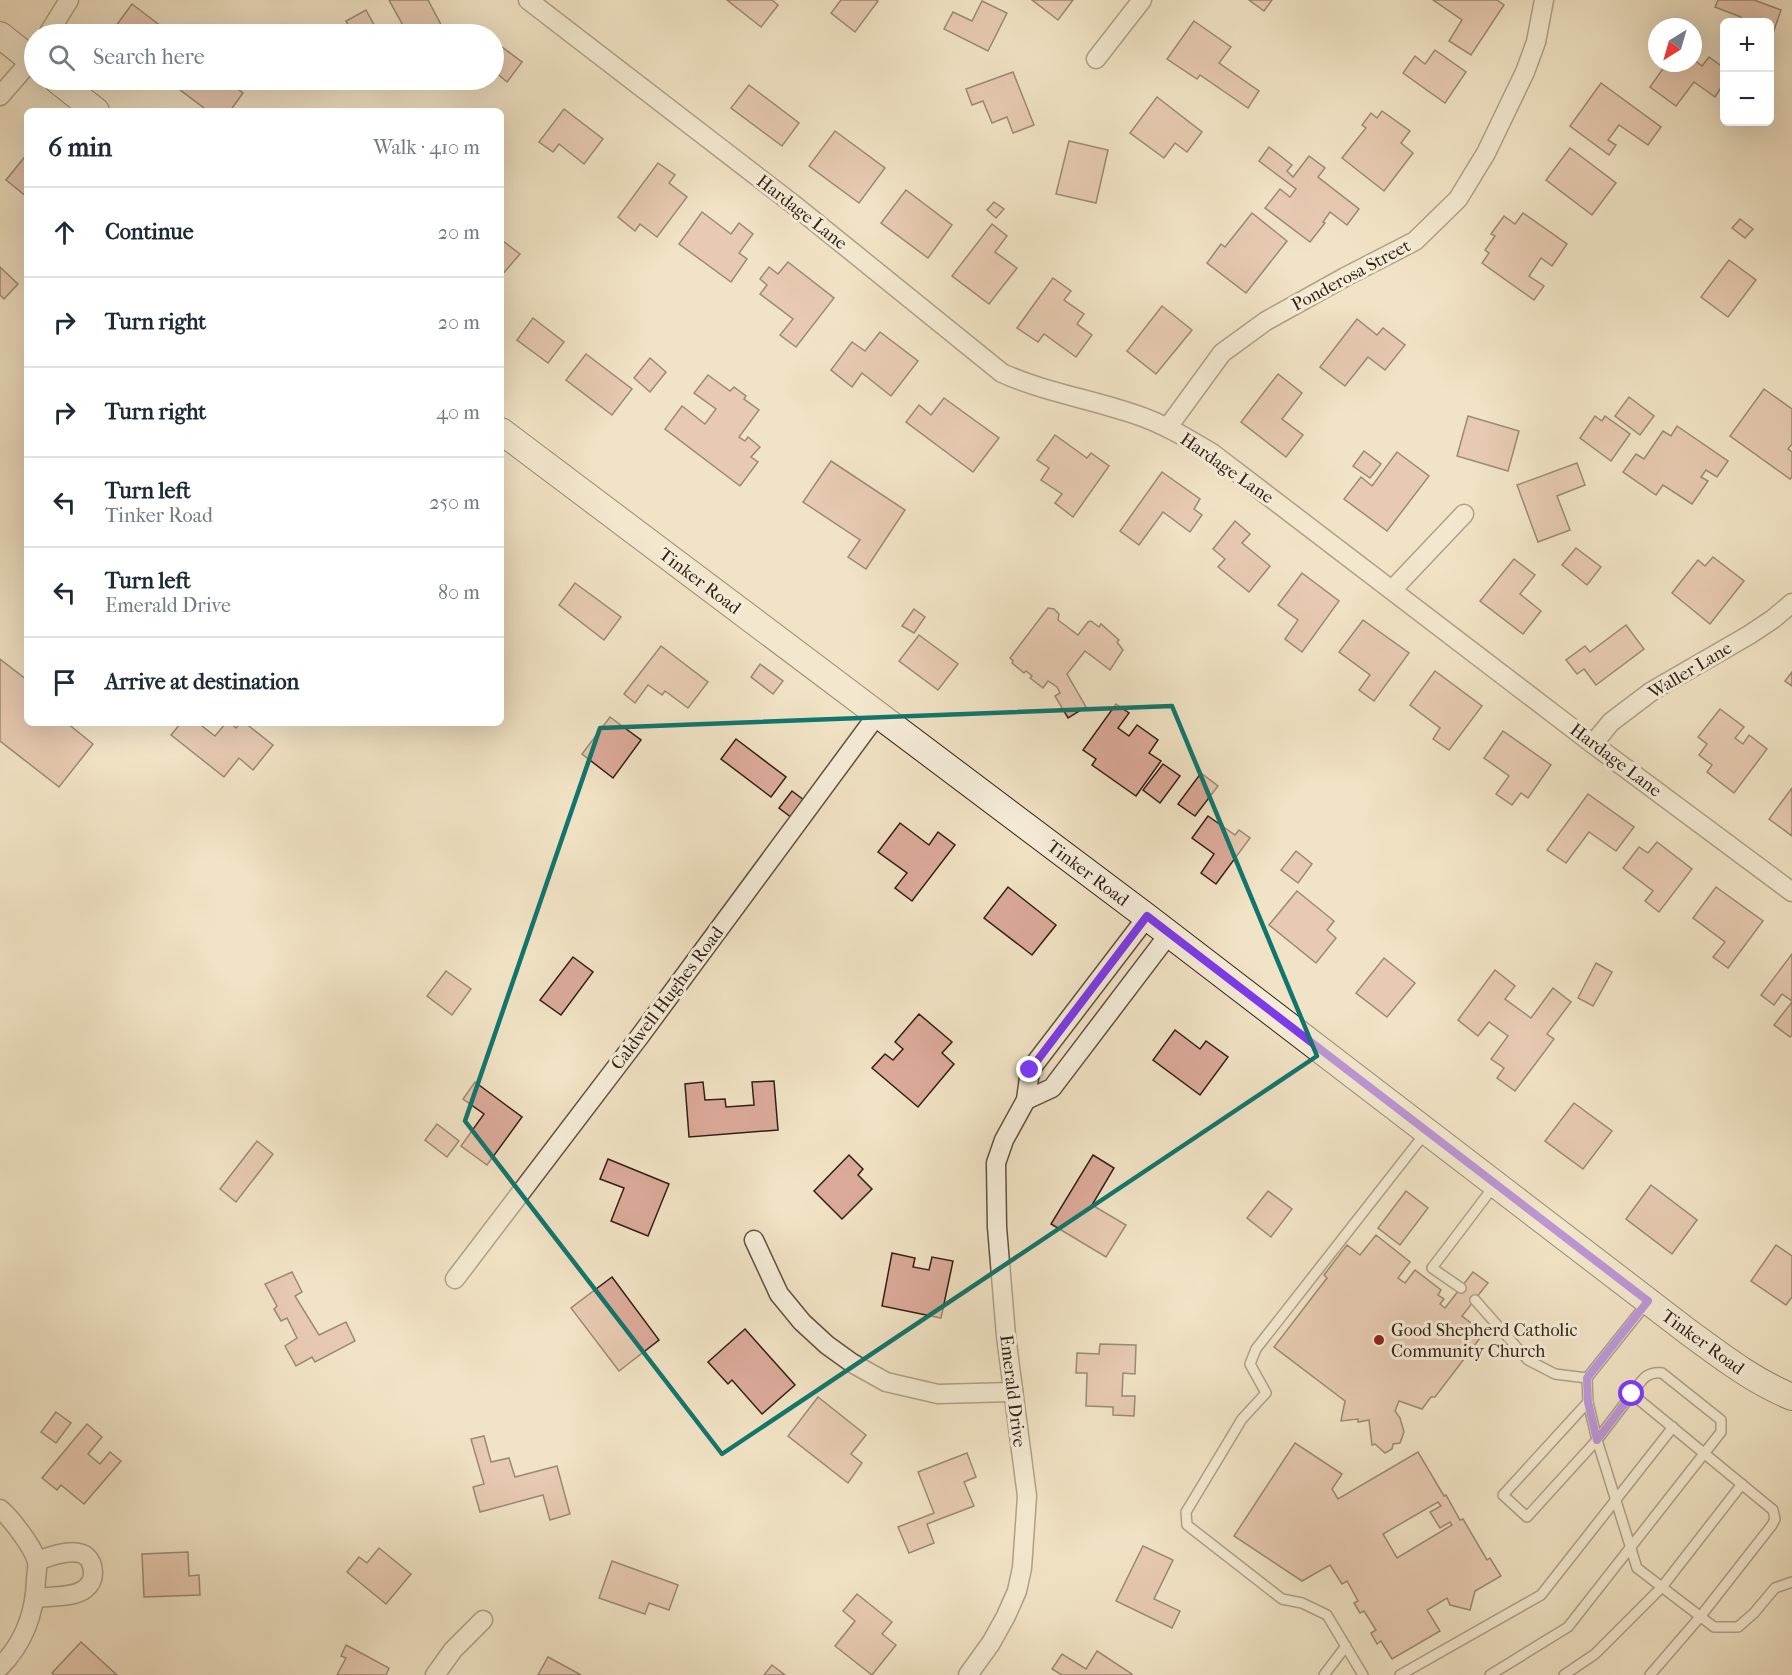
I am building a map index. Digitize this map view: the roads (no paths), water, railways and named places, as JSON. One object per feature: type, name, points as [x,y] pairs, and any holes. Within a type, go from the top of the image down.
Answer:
[{"type":"main road","points":[[0,35],[24,53]]},
{"type":"main road","points":[[70,90],[92,108]]},
{"type":"main road","name":"Tinker Road","points":[[504,432],[1147,916],[1741,1371],[1770,1388],[1792,1397]]},
{"type":"street","points":[[54,24],[69,0]]},
{"type":"street","name":"Hardage Lane","points":[[528,0],[793,204],[1002,373],[1024,383],[1134,414],[1168,427],[1212,453],[1593,744],[1792,892]]},
{"type":"street","points":[[1096,59],[1142,0]]},
{"type":"street","name":"Ponderosa Street","points":[[1168,427],[1222,353],[1266,321],[1415,241],[1458,199],[1486,153],[1525,72],[1536,42],[1544,0]]},
{"type":"street","points":[[0,96],[24,71]]},
{"type":"street","points":[[1392,590],[1464,514]]},
{"type":"street","name":"Waller Lane","points":[[1593,744],[1611,722],[1652,691],[1749,635],[1792,603]]},
{"type":"street","name":"Caldwell Hughes Road","points":[[455,1280],[640,1036],[877,715]]},
{"type":"street","name":"Emerald Drive","points":[[968,1675],[992,1643],[1017,1591],[1022,1568],[1027,1496],[1006,1336],[997,1227],[996,1163],[1004,1140],[1026,1100],[1030,1070],[1147,916]]},
{"type":"street","points":[[1026,1100],[1052,1088],[1169,934]]},
{"type":"street","points":[[754,1240],[779,1294],[802,1322],[827,1345],[852,1363],[886,1382],[938,1394],[1013,1392]]},
{"type":"street","points":[[0,1509],[20,1532],[37,1561],[35,1598],[27,1624],[15,1653],[0,1667]]},
{"type":"street","points":[[35,1598],[85,1590],[91,1583],[93,1572],[90,1562],[83,1554],[63,1552],[37,1561]]},
{"type":"street","points":[[435,1675],[453,1650],[483,1620]]},
{"type":"lane","points":[[1363,1675],[1327,1615],[1302,1603],[1282,1599],[1187,1525],[1186,1512],[1242,1419],[1266,1393],[1250,1364],[1256,1349],[1426,1131]]},
{"type":"lane","points":[[1461,1288],[1432,1268],[1495,1184]]},
{"type":"lane","points":[[1475,1300],[1528,1360],[1555,1374],[1587,1378]]},
{"type":"lane","points":[[1648,1301],[1587,1378],[1588,1402],[1597,1440],[1637,1568],[1714,1627],[1738,1627],[1776,1588],[1792,1582]]},
{"type":"lane","points":[[1490,1675],[1568,1627],[1721,1432],[1721,1420],[1662,1373],[1653,1372],[1644,1378],[1597,1440],[1527,1517],[1503,1495],[1588,1402]]},
{"type":"lane","points":[[1632,1394],[1773,1510],[1775,1519],[1700,1617],[1650,1675]]},
{"type":"lane","points":[[1400,1675],[1541,1595],[1673,1427]]},
{"type":"lane","points":[[1564,1675],[1595,1654],[1662,1587],[1742,1484]]},
{"type":"lane","points":[[1324,1675],[1346,1646]]},
{"type":"place","name":"Good Shepherd Catholic Community Church","points":[[1379,1340]]}]
